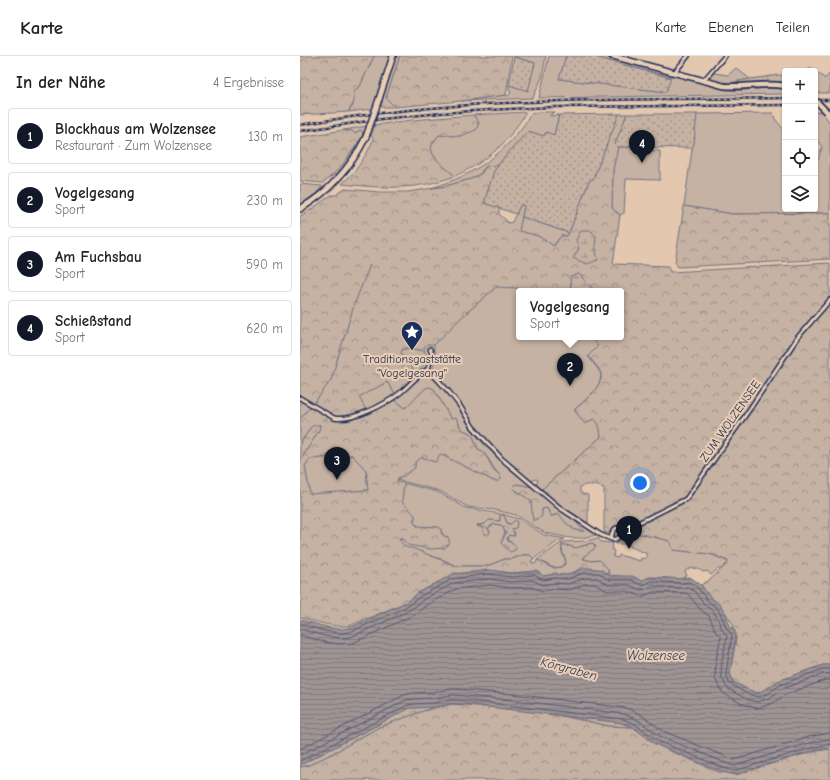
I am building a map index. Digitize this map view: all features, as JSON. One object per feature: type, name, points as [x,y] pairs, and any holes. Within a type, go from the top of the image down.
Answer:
[{"type":"main road","points":[[300,209],[323,192],[338,178],[352,160],[366,137],[394,56]]},
{"type":"main road","points":[[612,56],[703,81],[732,87],[774,84],[782,85]]},
{"type":"main road","points":[[818,103],[829,114]]},
{"type":"street","points":[[674,73],[688,56]]},
{"type":"street","points":[[703,81],[725,56]]},
{"type":"street","name":"ZUM WOLZENSEE","points":[[626,530],[616,528],[612,531],[611,538],[614,540],[621,536],[626,530],[686,499],[747,413],[798,337],[830,300]]},
{"type":"street","points":[[428,369],[432,354],[430,349]]},
{"type":"street","points":[[300,398],[334,418],[349,418],[386,403],[400,393],[421,372],[428,369]]},
{"type":"street","points":[[428,369],[460,406],[473,427],[502,458],[560,508],[601,535],[611,538]]},
{"type":"green space","points":[[300,56],[374,56],[360,86],[354,92],[354,102],[348,112],[300,115]]},
{"type":"green space","points":[[374,56],[391,56],[378,90],[377,100],[372,109],[348,112],[353,106],[354,92],[360,86]]},
{"type":"green space","points":[[396,56],[400,56],[386,98],[395,107],[381,107],[386,83]]},
{"type":"green space","points":[[400,56],[512,56],[506,95],[395,107],[386,98]]},
{"type":"green space","points":[[514,56],[546,56],[542,77],[533,98],[461,101],[506,95],[508,96],[511,93],[509,90],[509,85],[528,90],[535,63]]},
{"type":"green space","points":[[549,56],[566,56],[560,79],[666,92],[670,77],[592,56],[605,56],[671,74],[671,77],[674,74],[722,89],[782,89],[782,94],[539,98]]},
{"type":"green space","points":[[566,56],[592,56],[671,78],[666,92],[559,79]]},
{"type":"green space","points":[[514,57],[535,63],[528,91],[509,85]]},
{"type":"green space","points":[[736,68],[750,79],[734,82],[733,85],[714,82],[708,79],[714,73],[728,75]]},
{"type":"green space","points":[[818,73],[824,78],[826,78],[830,73],[830,93],[818,93]]},
{"type":"green space","points":[[779,75],[782,76],[782,84],[763,82],[733,85],[734,82]]},
{"type":"green space","points":[[526,112],[512,133],[496,150],[478,164],[455,176],[435,158],[433,154],[431,149],[432,145],[439,135],[460,136],[479,123],[473,115]]},
{"type":"green space","points":[[540,112],[555,112],[550,116],[559,115],[554,135],[545,137],[528,131],[498,165],[488,166],[483,169],[480,174],[471,179],[446,186],[431,188],[462,176],[488,161],[522,128],[531,114]]},
{"type":"green space","points":[[818,112],[822,112],[830,123],[830,213],[733,214],[684,206],[697,114],[773,113],[775,119],[782,127],[782,212],[818,212],[818,160],[822,147],[818,141]]},
{"type":"green space","points":[[619,114],[627,114],[615,144],[618,147],[613,169],[612,208],[620,215],[613,264],[669,266],[670,272],[830,263],[830,298],[797,337],[686,498],[628,526],[613,527],[609,533],[604,533],[604,488],[592,485],[580,487],[580,492],[588,495],[588,523],[562,506],[542,489],[601,437],[599,426],[595,420],[593,419],[585,424],[575,411],[575,409],[583,403],[596,388],[601,378],[599,369],[588,356],[598,346],[593,340],[624,340],[624,288],[591,288],[579,274],[571,277],[571,288],[496,287],[463,316],[434,345],[425,346],[425,351],[409,348],[402,350],[401,353],[416,374],[395,394],[387,382],[359,397],[366,410],[356,415],[342,418],[334,417],[300,396],[300,216],[331,195],[336,195],[345,189],[380,192],[408,192],[446,186],[471,179],[482,173],[486,166],[498,165],[494,171],[484,203],[499,208],[499,214],[509,223],[512,222],[521,204],[524,206],[519,231],[538,236],[554,246],[561,236],[567,236],[569,233],[589,181],[593,179]]},
{"type":"green space","points":[[619,114],[593,179],[589,181],[569,233],[522,217],[524,206],[521,204],[516,214],[484,203],[494,171],[528,131],[544,136],[546,132],[554,135],[559,115]]},
{"type":"green space","points":[[627,114],[697,114],[694,144],[692,148],[618,147],[615,144]]},
{"type":"green space","points":[[473,115],[479,123],[476,130],[460,136],[439,135],[432,145],[431,149],[435,158],[455,176],[426,184],[399,187],[371,187],[342,184],[354,172],[368,150],[373,138],[371,136],[375,125],[412,120]]},
{"type":"green space","points":[[367,126],[353,156],[348,163],[336,174],[330,177],[349,156],[360,130],[355,134],[352,131],[344,130]]},
{"type":"green space","points":[[344,130],[352,131],[355,134],[360,130],[363,132],[362,137],[341,167],[323,183],[300,181],[300,137]]},
{"type":"green space","points":[[618,147],[640,147],[640,150],[660,151],[660,180],[626,179],[624,213],[620,215],[612,208],[613,169]]},
{"type":"green space","points":[[300,184],[322,187],[318,192],[300,205]]},
{"type":"green space","points":[[684,206],[733,214],[830,213],[830,259],[678,267],[675,262]]},
{"type":"green space","points":[[522,217],[569,233],[567,236],[561,236],[553,246],[538,236],[518,231]]},
{"type":"green space","points":[[581,230],[590,230],[596,236],[595,247],[598,260],[587,264],[573,258],[579,249],[576,240]]},
{"type":"green space","points":[[579,274],[591,288],[571,288],[570,277]]},
{"type":"green space","points":[[501,286],[518,288],[516,288],[516,340],[593,340],[598,346],[588,356],[600,372],[601,377],[597,387],[575,409],[575,411],[587,423],[593,419],[597,422],[601,437],[542,489],[536,484],[538,480],[536,479],[531,481],[528,479],[503,457],[484,437],[471,421],[458,399],[433,369],[434,345],[463,316],[496,287]]},
{"type":"green space","points":[[830,302],[830,665],[823,665],[778,681],[758,693],[733,682],[730,673],[736,639],[733,624],[719,603],[711,598],[701,585],[711,579],[728,563],[728,561],[710,554],[673,550],[670,541],[637,533],[636,527],[637,525],[687,499],[799,338]]},
{"type":"green space","points":[[404,348],[425,351],[427,354],[425,364],[416,374],[401,353],[401,350]]},
{"type":"green space","points":[[423,374],[430,376],[439,383],[447,392],[480,440],[498,458],[532,487],[517,484],[516,491],[529,499],[532,509],[542,512],[542,509],[547,508],[550,515],[552,516],[559,514],[569,526],[575,530],[584,531],[574,520],[596,535],[582,538],[570,538],[545,533],[516,515],[495,510],[468,507],[440,491],[397,480],[415,466],[415,462],[420,458],[434,462],[440,454],[494,481],[500,475],[494,469],[485,454],[478,449],[472,434],[461,429],[458,421],[451,419],[434,389],[426,388],[405,408],[395,400],[419,376]]},
{"type":"green space","points":[[387,382],[395,394],[366,410],[358,397]]},
{"type":"green space","points":[[429,387],[434,389],[451,419],[456,418],[461,429],[472,434],[478,449],[483,451],[494,470],[500,475],[501,479],[499,481],[494,481],[440,454],[436,462],[421,458],[415,462],[415,468],[402,477],[399,477],[397,480],[398,482],[404,484],[402,502],[414,514],[414,523],[417,526],[438,527],[441,529],[441,533],[444,536],[448,537],[450,543],[445,548],[430,549],[408,545],[401,537],[399,539],[404,546],[456,566],[487,566],[505,559],[530,555],[534,559],[531,561],[532,563],[536,563],[537,560],[554,568],[561,567],[566,563],[562,544],[576,548],[592,543],[594,544],[595,548],[584,556],[583,559],[592,561],[600,560],[608,569],[608,575],[602,570],[584,567],[567,575],[555,574],[543,576],[537,571],[511,573],[487,570],[446,578],[418,593],[402,604],[349,626],[331,625],[300,618],[300,461],[319,430],[320,425],[311,427],[300,444],[300,399],[326,416],[342,420],[366,414],[395,400],[405,408],[426,388]],"holes":[[[352,455],[366,470],[368,490],[310,494],[305,466],[310,459]]]},
{"type":"green space","points":[[320,425],[319,430],[300,461],[300,444],[311,427]]},
{"type":"green space","points":[[353,455],[366,470],[368,490],[310,495],[305,466],[310,459]]},
{"type":"green space","points":[[403,483],[438,492],[466,508],[501,514],[500,521],[489,520],[485,524],[477,525],[490,532],[488,528],[494,524],[501,525],[504,531],[502,541],[511,542],[508,541],[507,538],[509,535],[513,536],[515,534],[512,529],[516,527],[517,524],[514,521],[511,524],[508,524],[502,514],[519,519],[544,535],[565,539],[557,542],[534,559],[530,555],[523,555],[512,559],[505,559],[487,566],[456,566],[444,560],[408,549],[403,546],[399,539],[403,538],[406,543],[411,545],[448,537],[444,536],[438,527],[420,527],[414,523],[414,514],[402,502]]},
{"type":"green space","points":[[517,484],[532,487],[574,520],[584,531],[575,530],[566,523],[559,514],[551,516],[547,508],[542,509],[542,516],[533,521],[531,501],[513,488],[514,485]]},
{"type":"green space","points":[[501,514],[505,517],[508,524],[511,524],[515,520],[517,522],[516,528],[512,529],[515,536],[509,535],[507,538],[508,541],[514,544],[516,548],[510,552],[501,543],[506,533],[501,525],[494,524],[488,528],[490,533],[486,535],[483,532],[482,527],[477,526],[485,524],[489,520],[500,521]]},
{"type":"green space","points":[[637,533],[670,541],[673,550],[710,554],[729,562],[711,575],[707,571],[703,572],[696,568],[692,568],[685,571],[687,576],[681,579],[652,577],[641,581],[634,577],[608,575],[609,571],[598,560],[592,561],[584,559],[584,556],[596,547],[592,543],[576,548],[562,544],[565,564],[557,568],[537,560],[562,542],[586,541],[598,538],[601,542],[613,543],[613,557],[618,558],[619,555],[640,561],[641,558],[645,559],[647,554],[629,546],[629,544],[616,544],[616,542],[624,541],[638,534]]},
{"type":"green space","points":[[452,704],[512,709],[562,716],[610,726],[633,727],[655,744],[719,772],[739,774],[812,752],[830,749],[830,780],[300,780],[300,767],[309,765],[337,751],[379,727],[419,712]]},
{"type":"green space","points":[[434,707],[379,727],[337,751],[309,765],[300,767],[300,765],[410,708]]},
{"type":"green space","points":[[562,716],[618,722],[633,727],[610,726]]},
{"type":"water","name":"Wolzensee","points":[[583,569],[600,569],[610,576],[633,576],[641,581],[649,577],[681,579],[690,577],[701,585],[711,598],[721,607],[730,625],[734,629],[736,634],[730,673],[733,682],[749,690],[758,693],[778,681],[823,665],[830,665],[830,748],[812,751],[735,775],[720,771],[655,744],[633,727],[622,723],[472,705],[452,704],[434,707],[410,708],[300,765],[300,620],[330,628],[349,628],[402,604],[418,593],[453,574],[490,570],[511,573],[537,571],[543,576],[555,574],[567,575]]},
{"type":"waterway","points":[[315,402],[331,380],[354,305],[370,265]]},
{"type":"waterway","points":[[300,419],[311,406]]},
{"type":"railway","points":[[300,125],[420,109],[481,104],[542,101],[782,98]]},
{"type":"railway","points":[[818,100],[830,100]]},
{"type":"railway","points":[[300,131],[382,119],[489,110],[554,107],[782,105]]},
{"type":"place","name":"Schießstand","points":[[642,163]]},
{"type":"place","name":"Traditionsgaststätte \"Vogelgesang\"","points":[[412,352]]},
{"type":"place","name":"Vogelgesang","points":[[570,386]]},
{"type":"place","name":"Am Fuchsbau","points":[[337,480]]},
{"type":"place","name":"Blockhaus am Wolzensee","points":[[629,549]]},
{"type":"water label","name":"Körgraben","points":[[569,668]]}]
